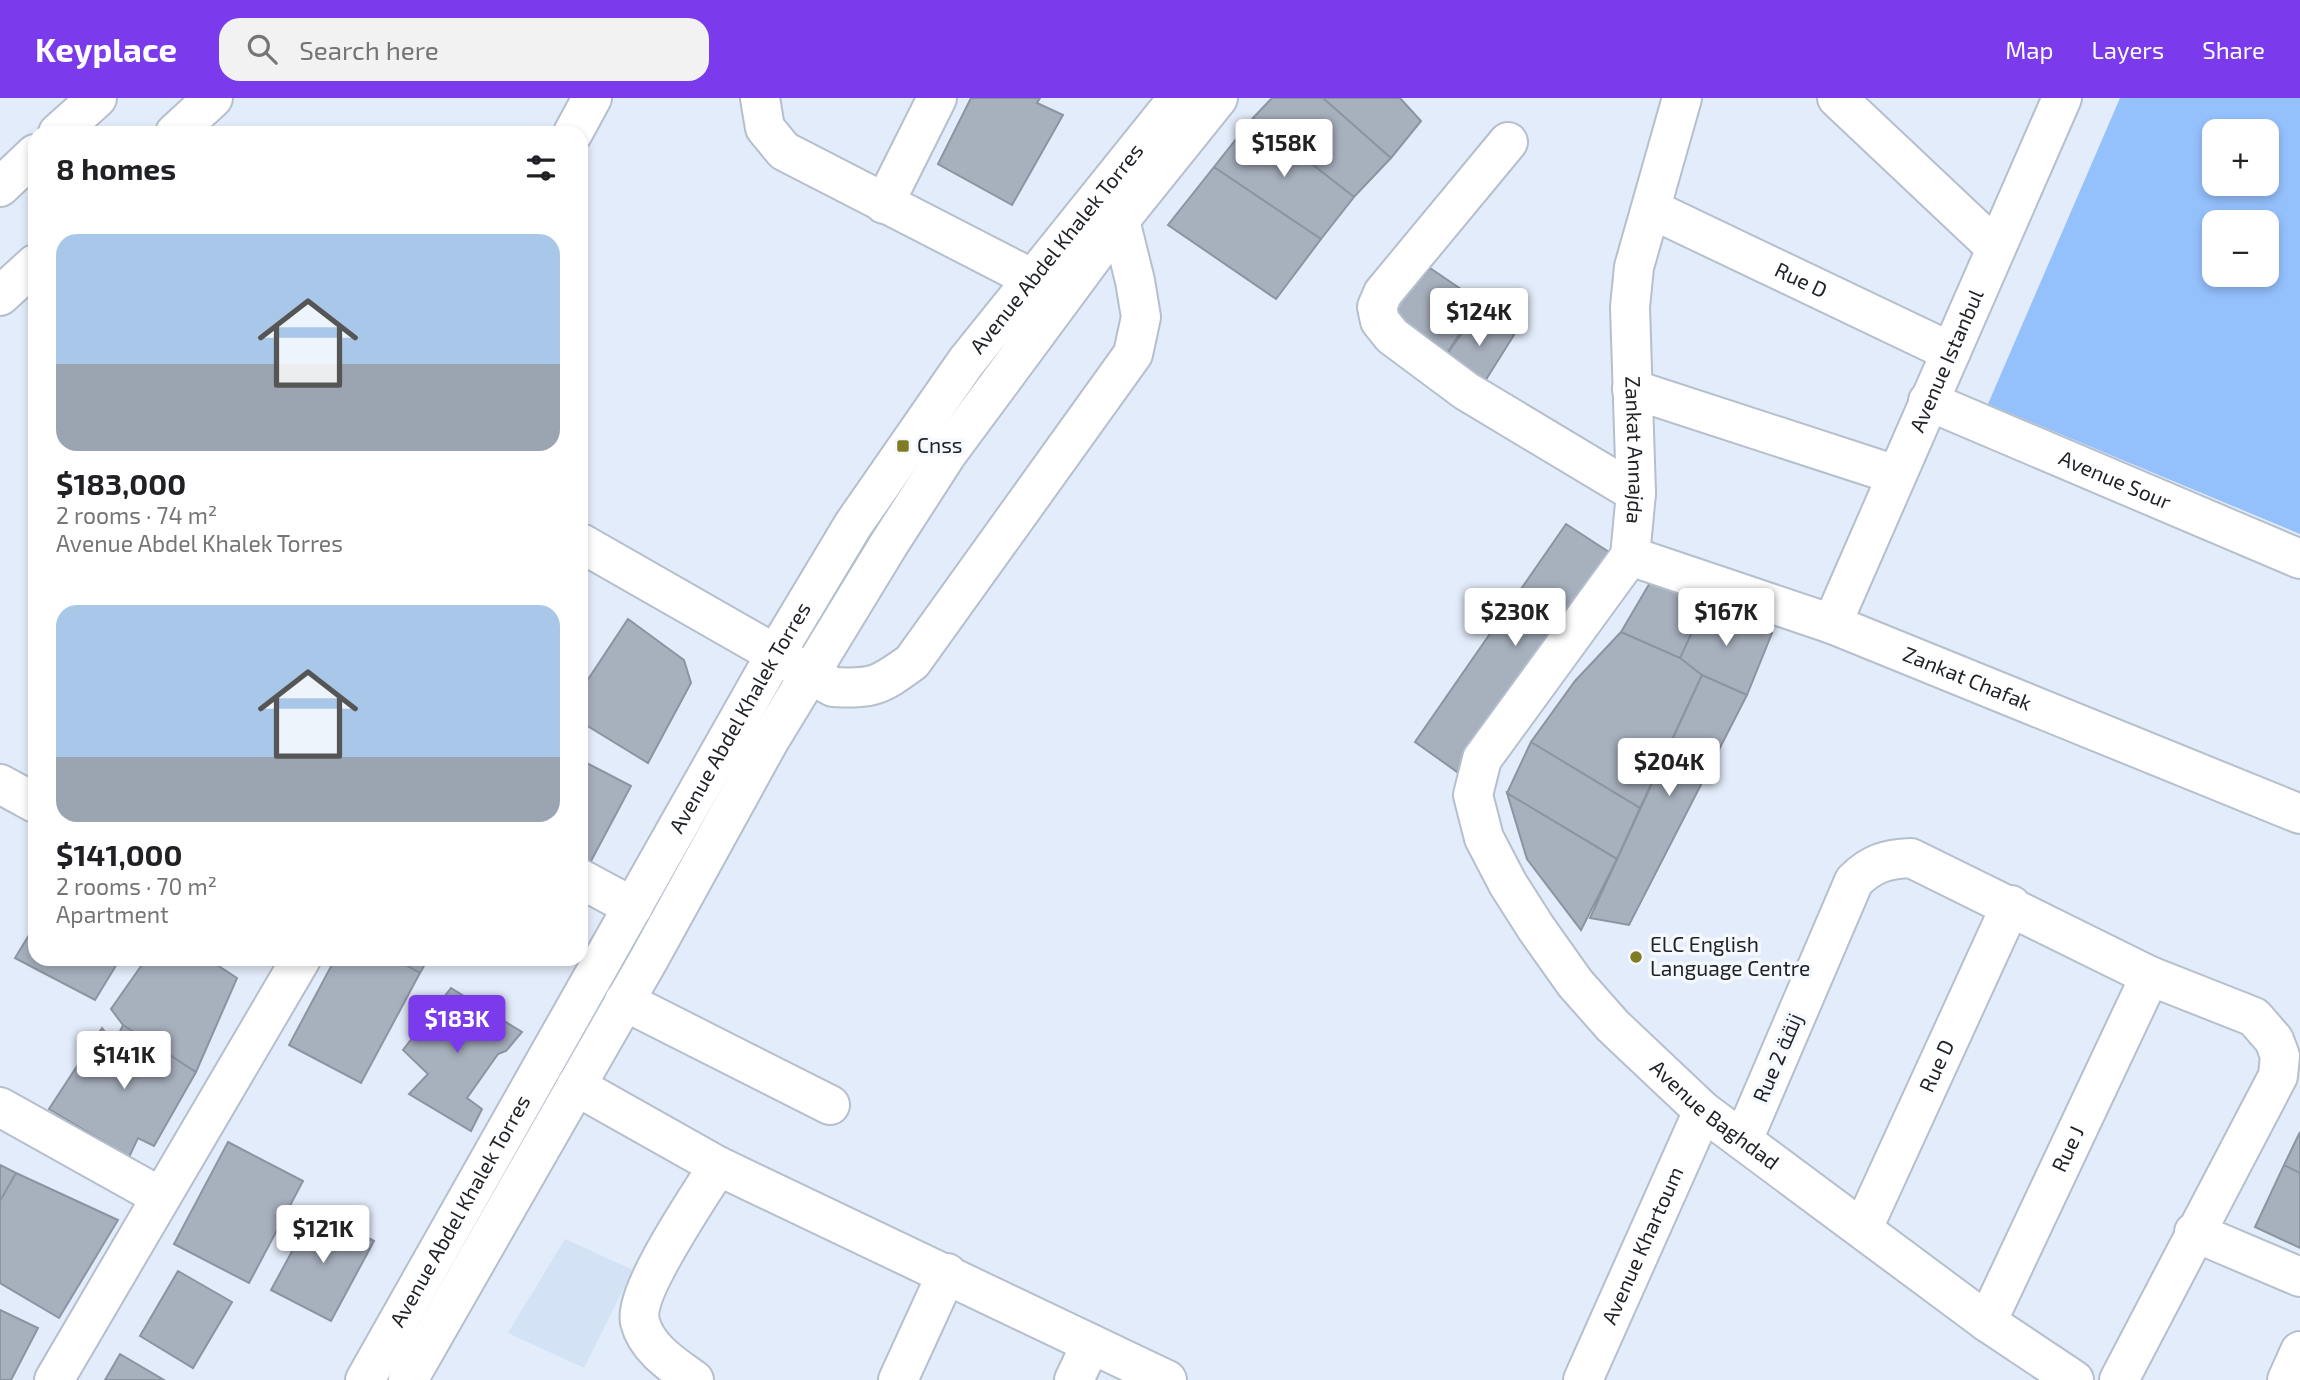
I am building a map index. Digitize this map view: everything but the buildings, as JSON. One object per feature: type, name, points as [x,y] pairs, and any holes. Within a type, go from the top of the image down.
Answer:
[{"type":"main road","points":[[66,126],[97,98]]},
{"type":"main road","points":[[183,126],[213,98]]},
{"type":"main road","points":[[577,126],[592,98]]},
{"type":"main road","points":[[760,98],[765,128],[784,151],[1031,278]]},
{"type":"main road","points":[[884,204],[937,98]]},
{"type":"main road","name":"Avenue Abdel Khalek Torres","points":[[408,1380],[809,675],[947,454],[1108,210],[1178,98]]},
{"type":"main road","name":"Avenue Abdel Khalek Torres","points":[[365,1380],[775,655],[853,525],[912,437],[1031,278],[1108,210],[1218,98]]},
{"type":"main road","name":"Zankat Annajda","points":[[1630,556],[1636,493],[1630,307],[1634,267],[1682,98]]},
{"type":"main road","points":[[1837,98],[1996,248]]},
{"type":"main road","name":"Avenue Istanbul","points":[[1832,624],[2062,98]]},
{"type":"main road","points":[[1508,142],[1383,293],[1377,307],[1380,321],[1392,336],[1466,391],[1636,493]]},
{"type":"main road","points":[[0,187],[28,161]]},
{"type":"main road","name":"Rue D","points":[[1651,209],[1951,352]]},
{"type":"main road","points":[[588,546],[833,687],[867,688],[889,679],[912,662],[1133,354],[1141,317],[1108,210]]},
{"type":"main road","points":[[0,296],[28,270]]},
{"type":"main road","points":[[1632,389],[1896,475]]},
{"type":"main road","name":"Avenue Sour","points":[[1928,401],[2300,559]]},
{"type":"main road","name":"Zankat Chafak","points":[[1630,556],[1832,624],[2300,814]]},
{"type":"main road","name":"Avenue Baghdad","points":[[1630,556],[1482,759],[1473,795],[1484,838],[1508,884],[1536,928],[1590,1000],[1613,1026],[1703,1111],[1987,1322],[2074,1380]]},
{"type":"main road","points":[[0,784],[28,799]]},
{"type":"main road","name":"Rue 2 زنقة","points":[[1743,1140],[1854,881],[1867,868],[1888,859],[1911,858],[2011,905]]},
{"type":"main road","points":[[588,883],[633,907]]},
{"type":"main road","points":[[2011,905],[2150,976],[2254,1017],[2274,1040],[2280,1056],[2278,1076],[2194,1232],[2119,1380]]},
{"type":"main road","name":"Rue D","points":[[1863,1228],[2011,905]]},
{"type":"main road","points":[[54,1380],[297,966]]},
{"type":"main road","name":"Rue J","points":[[1987,1322],[2150,976]]},
{"type":"main road","points":[[624,1001],[830,1105]]},
{"type":"main road","points":[[576,1086],[718,1166],[1167,1380]]},
{"type":"main road","points":[[0,1107],[161,1197]]},
{"type":"main road","name":"Avenue Khartoum","points":[[1583,1380],[1703,1111]]},
{"type":"main road","points":[[681,1371],[651,1345],[639,1321],[644,1290],[718,1166]]},
{"type":"main road","points":[[2194,1232],[2300,1277]]},
{"type":"main road","points":[[898,1380],[947,1273]]},
{"type":"main road","points":[[1074,1380],[1091,1344]]},
{"type":"main road","points":[[2287,1380],[2300,1351]]},
{"type":"shaded area","points":[[2120,98],[2300,98],[2300,534],[1988,404]]},
{"type":"shaded area","points":[[565,1239],[633,1270],[584,1368],[508,1333]]},
{"type":"place","name":"Cnss","points":[[903,446]]},
{"type":"place","name":"ELC English Language Centre","points":[[1636,957]]}]
